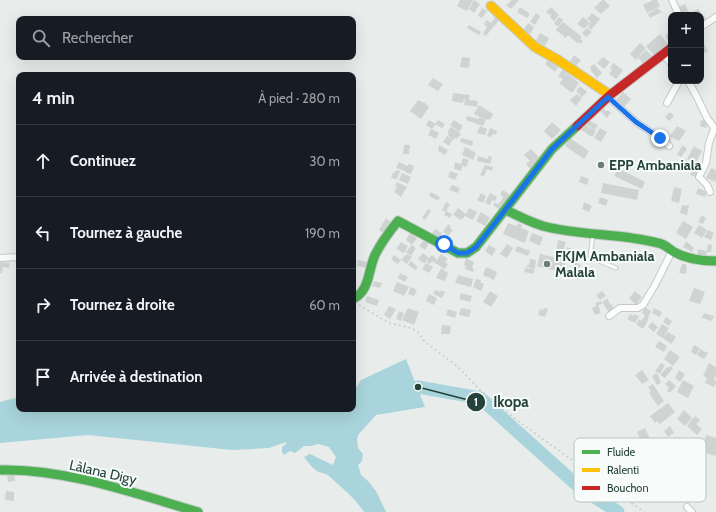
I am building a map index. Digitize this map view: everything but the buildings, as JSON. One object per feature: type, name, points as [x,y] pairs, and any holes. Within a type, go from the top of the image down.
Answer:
[{"type":"street","points":[[672,0],[678,12]]},
{"type":"street","points":[[491,6],[535,47],[558,60],[609,96],[636,122],[669,146]]},
{"type":"street","points":[[704,26],[716,16]]},
{"type":"street","points":[[356,299],[364,290],[374,259],[388,233],[398,221],[458,253],[467,253],[476,247],[552,149],[609,96],[668,50]]},
{"type":"street","points":[[662,54],[668,60]]},
{"type":"street","points":[[667,103],[676,84]]},
{"type":"street","points":[[690,84],[707,118],[715,129],[709,143],[706,163],[699,177],[707,184],[710,192]]},
{"type":"street","points":[[506,210],[514,216],[548,228],[661,243],[672,251],[686,257],[709,262],[716,261]]},
{"type":"street","points":[[610,316],[620,308],[638,308],[644,305],[656,285],[672,251]]},
{"type":"street","points":[[0,258],[16,257]]},
{"type":"street","name":"Làlana Digy","points":[[0,470],[45,473],[72,478],[142,495],[198,512]]},
{"type":"lane","points":[[593,233],[590,256],[616,268]]},
{"type":"path","points":[[356,302],[369,312],[389,323],[412,328],[417,331],[425,342],[457,366],[488,397],[518,421],[574,461]]},
{"type":"path","points":[[630,502],[644,512]]},
{"type":"water","points":[[406,359],[425,407],[376,415],[358,435],[358,448],[363,454],[362,461],[358,465],[361,475],[376,491],[386,512],[364,512],[352,497],[329,476],[313,468],[304,457],[310,454],[333,465],[336,457],[329,447],[318,444],[304,446],[295,453],[290,451],[284,455],[282,452],[282,447],[286,444],[286,442],[269,448],[232,450],[88,435],[0,443],[0,402],[16,398],[16,412],[356,412],[356,388],[361,380]]},
{"type":"waterway","points":[[402,396],[418,387],[480,398],[574,483]]},
{"type":"waterway","points":[[602,502],[618,512]]},
{"type":"traffic: fast","points":[[356,297],[366,286],[375,255],[385,238],[398,221],[458,253],[467,253],[476,247],[552,149],[577,126]]},
{"type":"traffic: fast","points":[[506,210],[543,226],[644,240],[663,244],[674,252],[689,258],[716,261]]},
{"type":"traffic: fast","points":[[0,470],[24,470],[75,478],[125,490],[198,512]]},
{"type":"traffic: slow","points":[[491,6],[535,47],[558,60],[610,95]]},
{"type":"traffic: jam","points":[[577,126],[610,95],[668,50]]},
{"type":"place","name":"EPP Ambaniala","points":[[601,165]]},
{"type":"place","name":"FKJM Ambaniala Malala","points":[[547,264]]},
{"type":"place","name":"Ikopa","points":[[418,387]]},
{"type":"route","points":[[444,244],[458,253],[467,253],[476,247],[552,149],[608,97],[636,122],[660,138]]}]
